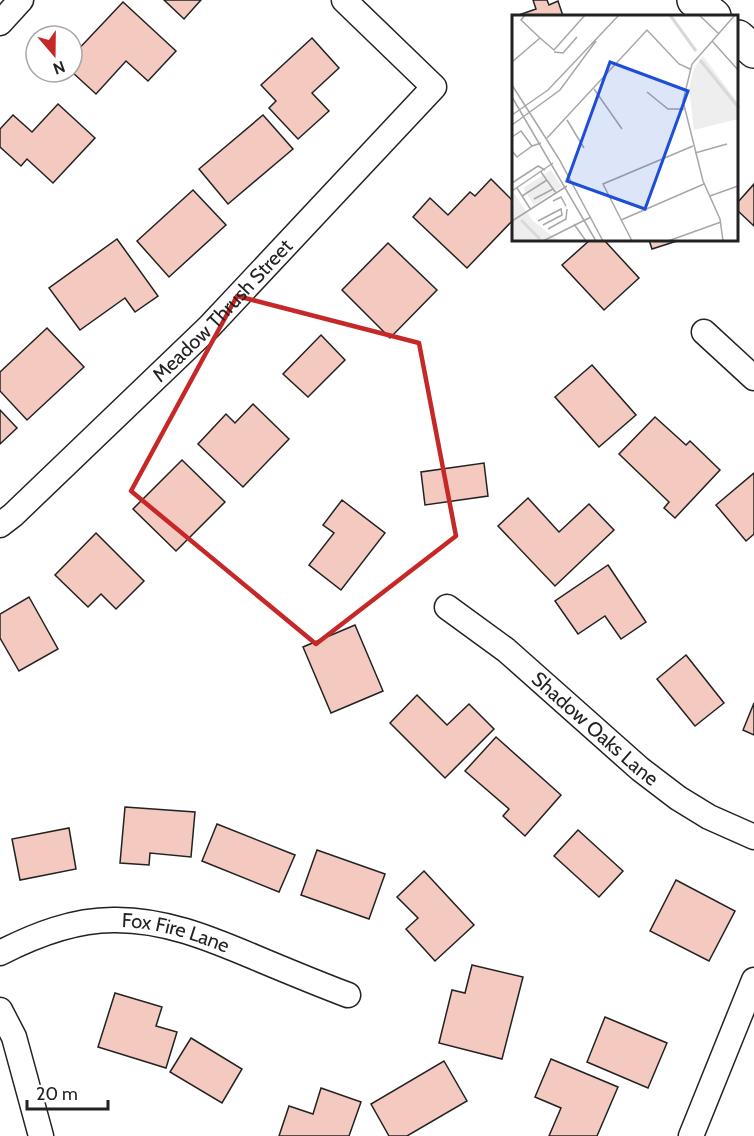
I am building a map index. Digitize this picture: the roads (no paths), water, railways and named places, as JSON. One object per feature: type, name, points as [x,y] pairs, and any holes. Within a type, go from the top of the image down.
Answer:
[{"type":"main road","points":[[694,0],[713,15]]},
{"type":"main road","points":[[739,38],[754,51]]},
{"type":"street","points":[[0,23],[21,0]]},
{"type":"street","name":"Meadow Thrush Street","points":[[0,525],[209,327],[434,87],[344,0]]},
{"type":"street","points":[[704,332],[754,378]]},
{"type":"street","name":"Shadow Oaks Lane","points":[[447,607],[506,650],[668,791],[709,817],[754,837]]},
{"type":"street","name":"Fox Fire Lane","points":[[0,953],[20,942],[66,926],[113,920],[160,924],[206,937],[348,995]]},
{"type":"street","points":[[691,1136],[754,980]]},
{"type":"street","points":[[0,1010],[14,1037],[41,1136]]}]
